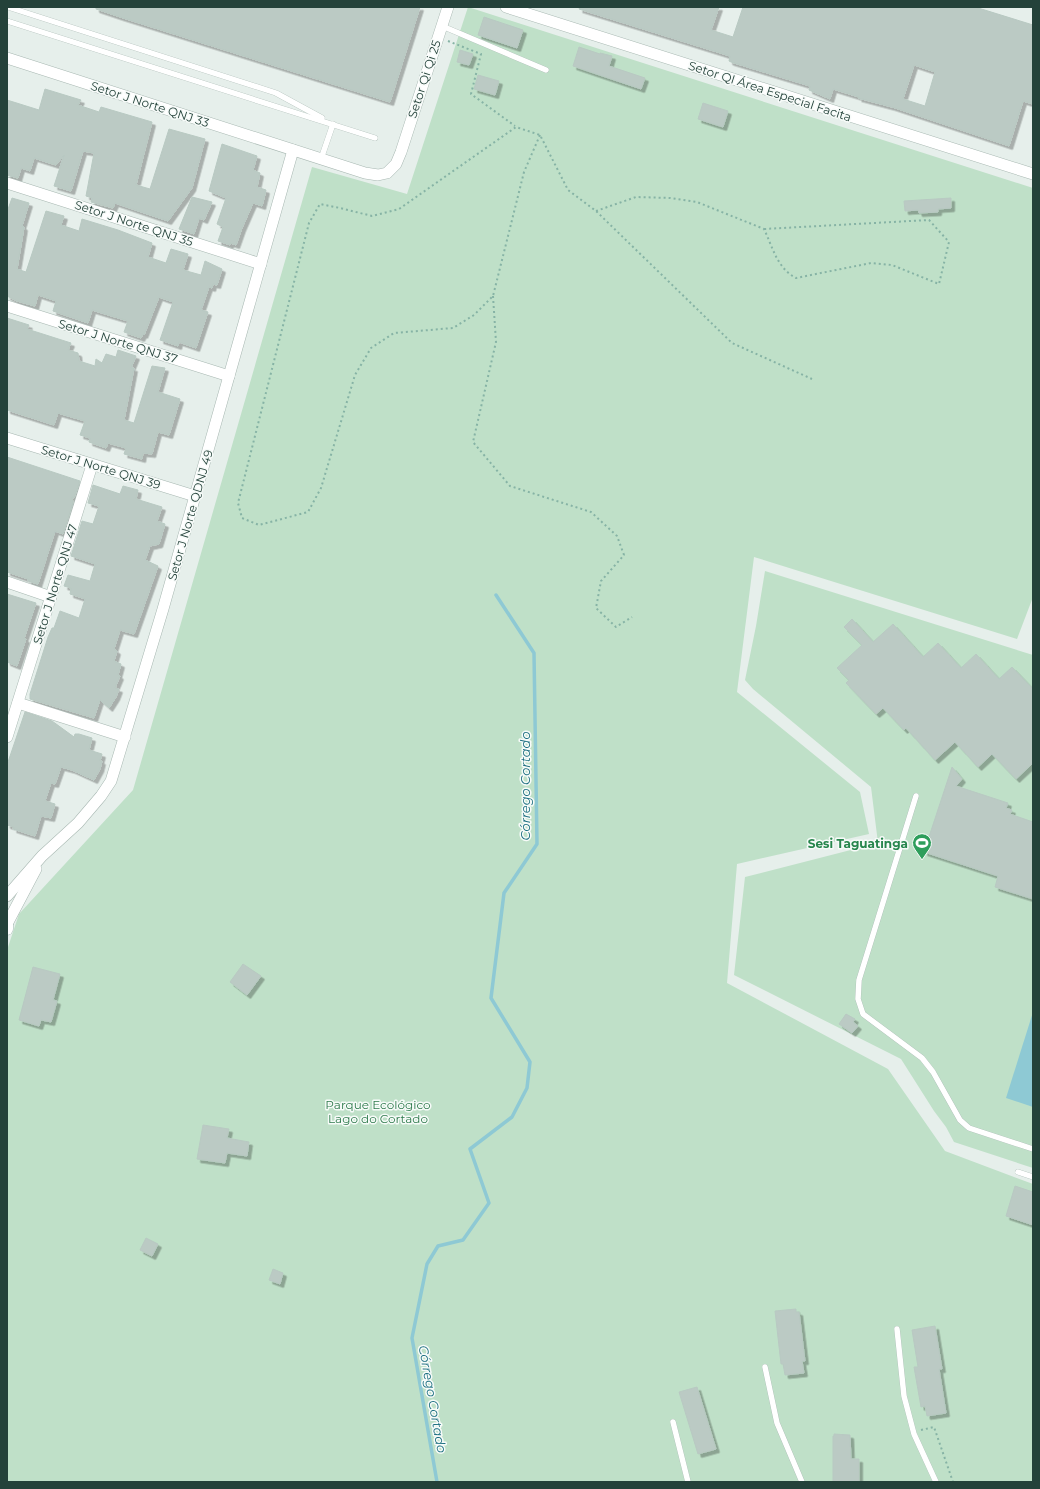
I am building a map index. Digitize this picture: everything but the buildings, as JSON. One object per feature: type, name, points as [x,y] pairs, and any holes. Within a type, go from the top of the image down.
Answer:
[{"type":"street","name":"Setor Qi Qi 25","points":[[320,159],[378,175],[387,173],[396,164],[448,7]]},
{"type":"street","name":"Setor QI Área Especial Facita","points":[[506,7],[1033,174]]},
{"type":"street","name":"Setor J Norte QNJ 33","points":[[7,58],[320,159]]},
{"type":"street","name":"Setor J Norte QDNJ 49","points":[[42,856],[78,823],[101,796],[111,781],[163,609],[293,150]]},
{"type":"street","name":"Setor J Norte QNJ 35","points":[[7,183],[261,264]]},
{"type":"street","name":"Setor J Norte QNJ 37","points":[[7,306],[229,376]]},
{"type":"street","name":"Setor J Norte QNJ 39","points":[[7,438],[194,496]]},
{"type":"street","name":"Setor J Norte QNJ 47","points":[[7,736],[92,465]]},
{"type":"street","points":[[7,582],[50,597]]},
{"type":"street","points":[[18,703],[125,737]]},
{"type":"street","points":[[7,896],[42,856]]},
{"type":"street","points":[[7,929],[7,923],[42,856]]},
{"type":"lane","points":[[8,7],[276,93],[333,124]]},
{"type":"lane","points":[[7,21],[375,138]]},
{"type":"lane","points":[[440,31],[546,70]]},
{"type":"lane","points":[[320,159],[333,124]]},
{"type":"lane","points":[[916,796],[859,980],[858,1000],[863,1014],[922,1058],[933,1072],[960,1120],[969,1128],[1033,1149]]},
{"type":"lane","points":[[1018,1172],[1033,1177]]},
{"type":"lane","points":[[898,1330],[904,1396],[914,1431],[936,1482]]},
{"type":"lane","points":[[765,1367],[777,1423],[802,1482]]},
{"type":"lane","points":[[672,1422],[688,1482]]},
{"type":"path","points":[[440,31],[481,54],[471,94],[516,127],[540,134],[568,190],[596,211],[732,343],[812,379]]},
{"type":"path","points":[[493,296],[474,315],[453,328],[394,333],[371,348],[354,375],[321,488],[308,512],[259,525],[242,518],[238,503],[309,223],[320,204],[372,216],[399,209],[516,127]]},
{"type":"path","points":[[540,134],[524,172],[493,296],[496,342],[473,442],[510,486],[591,512],[617,536],[624,555],[601,581],[596,608],[616,627],[632,617]]},
{"type":"path","points":[[596,211],[636,197],[670,198],[697,202],[764,229],[929,220],[949,242],[939,284],[892,265],[871,263],[796,278],[787,273],[780,264],[764,229]]},
{"type":"path","points":[[914,1431],[934,1427],[953,1482]]},
{"type":"green space","name":"Parque Ecológico Lago do Cortado","points":[[468,7],[1033,188],[1033,597],[1017,639],[754,557],[737,692],[860,792],[869,834],[737,864],[727,983],[888,1069],[945,1151],[1033,1184],[1033,1482],[7,1482],[7,950],[19,914],[133,790],[312,167],[407,194]]},
{"type":"green space","name":"Sesi Taguatinga","points":[[765,571],[1033,655],[1033,1168],[954,1142],[946,1127],[901,1059],[734,975],[745,877],[878,843],[871,787],[753,689],[745,680]]},
{"type":"water","points":[[1033,1012],[1033,1107],[1006,1098]]},
{"type":"waterway","name":"Córrego Cortado","points":[[437,1482],[412,1338],[427,1264],[438,1246],[463,1240],[489,1203],[470,1149],[512,1117],[527,1088],[530,1062],[491,998],[504,893],[537,844],[534,653],[496,595]]},
{"type":"place","name":"Sesi Taguatinga","points":[[922,860]]}]
